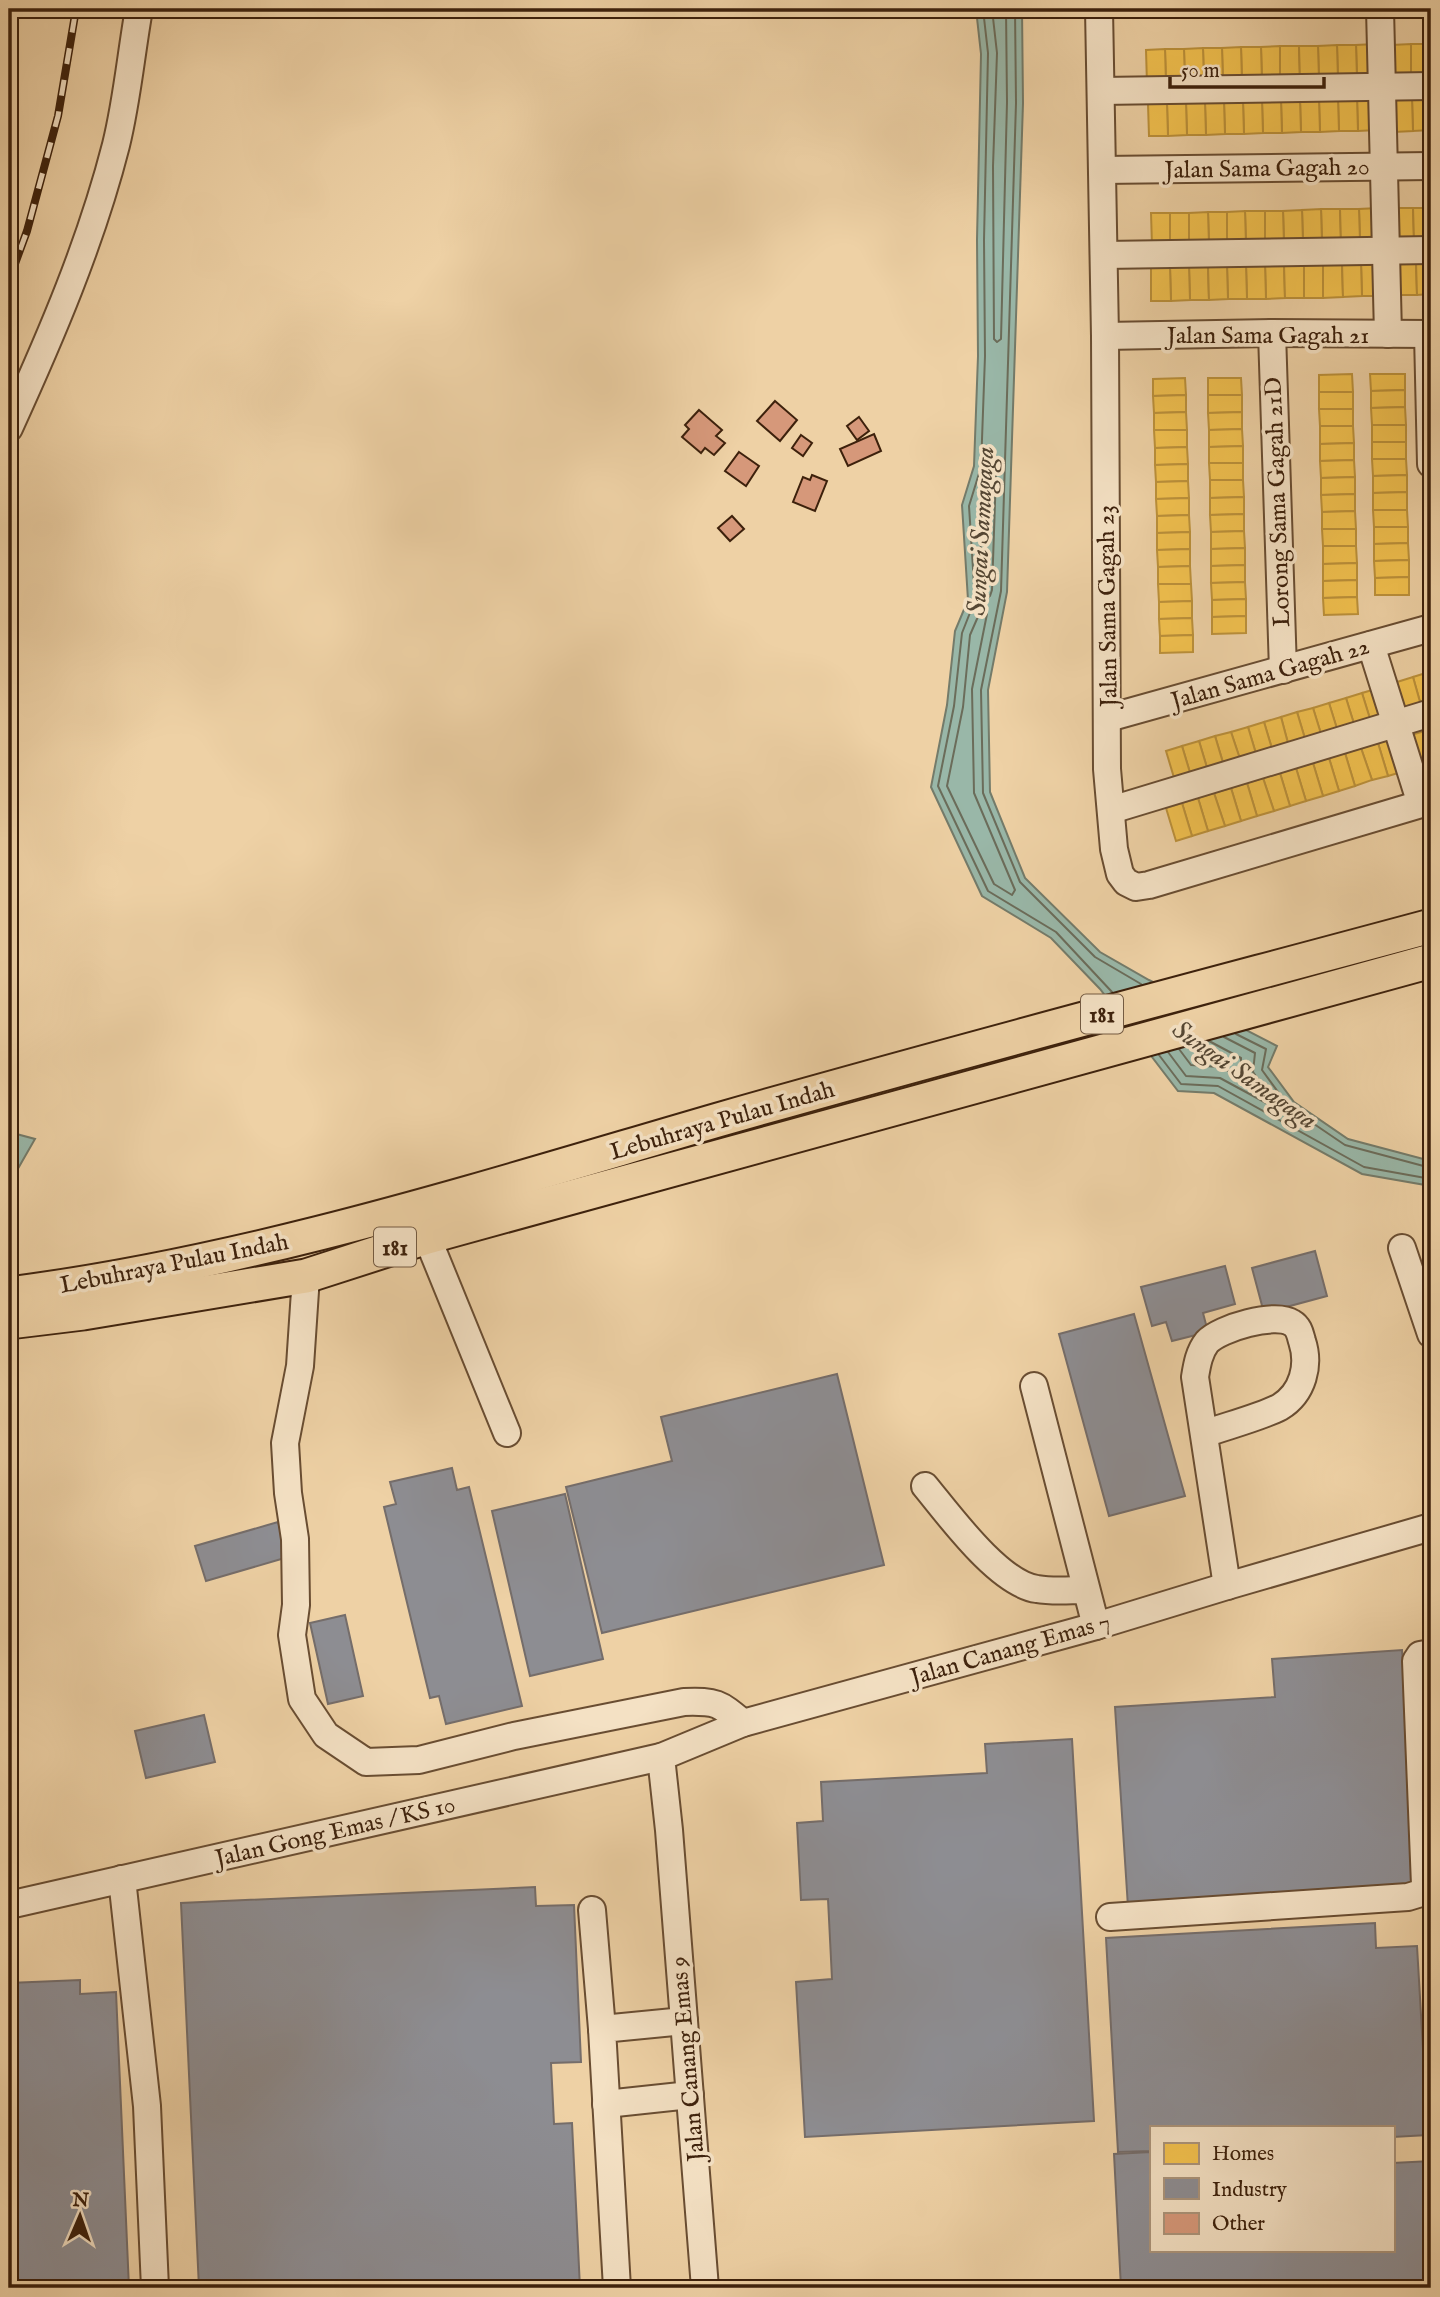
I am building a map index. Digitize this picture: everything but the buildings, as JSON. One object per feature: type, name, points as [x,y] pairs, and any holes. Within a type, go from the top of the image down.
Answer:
[{"type":"main road","name":"Lebuhraya Pulau Indah","points":[[9,1294],[124,1277],[213,1259],[369,1221],[773,1105],[1431,926]]},
{"type":"main road","name":"Lebuhraya Pulau Indah","points":[[9,1322],[83,1313],[306,1276],[427,1237],[1431,961]]},
{"type":"street","points":[[9,428],[88,242],[116,144],[139,9]]},
{"type":"street","name":"Jalan Sama Gagah 23","points":[[1100,9],[1107,769],[1114,849],[1120,874],[1126,883],[1136,887],[1149,885],[1426,803]]},
{"type":"street","points":[[1380,9],[1388,334]]},
{"type":"street","points":[[1101,91],[1431,86]]},
{"type":"street","name":"Jalan Sama Gagah 20","points":[[1102,170],[1431,166]]},
{"type":"street","points":[[1104,255],[1431,250]]},
{"type":"street","name":"Lorong Sama Gagah 21D","points":[[1272,333],[1283,670]]},
{"type":"street","points":[[1430,334],[1431,464]]},
{"type":"street","name":"Jalan Sama Gagah 21","points":[[1105,336],[1430,334]]},
{"type":"street","name":"Jalan Sama Gagah 22","points":[[1108,718],[1431,628]]},
{"type":"street","points":[[1371,645],[1396,724],[1426,803]]},
{"type":"street","points":[[1111,810],[1431,713]]},
{"type":"street","points":[[427,1237],[507,1433]]},
{"type":"street","points":[[1402,1248],[1431,1334]]},
{"type":"street","points":[[306,1276],[300,1366],[285,1443],[288,1493],[295,1539],[296,1605],[292,1635],[302,1699],[326,1735],[366,1762],[419,1760],[514,1736],[684,1702],[720,1705],[743,1723]]},
{"type":"street","points":[[1204,1434],[1280,1407],[1297,1391],[1306,1369],[1304,1348],[1297,1327],[1289,1321],[1276,1318],[1229,1328],[1208,1342],[1198,1359],[1195,1377],[1227,1586]]},
{"type":"street","points":[[1034,1387],[1096,1626]]},
{"type":"street","points":[[925,1486],[981,1553],[1012,1578],[1034,1589],[1086,1590]]},
{"type":"street","name":"Jalan Canang Emas 7","points":[[661,1757],[743,1723],[1096,1626],[1431,1527]]},
{"type":"street","points":[[1110,1917],[1408,1897],[1420,1894],[1425,1885],[1416,1661],[1420,1655],[1431,1653]]},
{"type":"street","name":"Jalan Canang Emas 9","points":[[661,1757],[705,2288]]},
{"type":"street","name":"Jalan Gong Emas / KS 10","points":[[9,1905],[661,1757]]},
{"type":"street","points":[[122,1879],[147,2106],[155,2288]]},
{"type":"street","points":[[592,1910],[602,2029],[617,2288]]},
{"type":"street","points":[[602,2029],[684,2021]]},
{"type":"street","points":[[606,2104],[690,2095]]},
{"type":"water","name":"Sungai Samagaga","points":[[976,9],[1022,9],[1023,103],[1007,592],[988,690],[990,792],[1025,878],[1100,952],[1277,1046],[1268,1067],[1294,1102],[1348,1139],[1431,1161],[1431,1186],[1362,1174],[1214,1093],[1178,1091],[1100,989],[1051,938],[982,896],[931,787],[947,705],[955,631],[968,600],[962,505],[974,466],[978,356],[977,240],[981,54]]},
{"type":"water","points":[[9,1132],[35,1139],[16,1172],[9,1178]]},
{"type":"railway","points":[[9,280],[27,231],[58,116],[76,9]]}]
